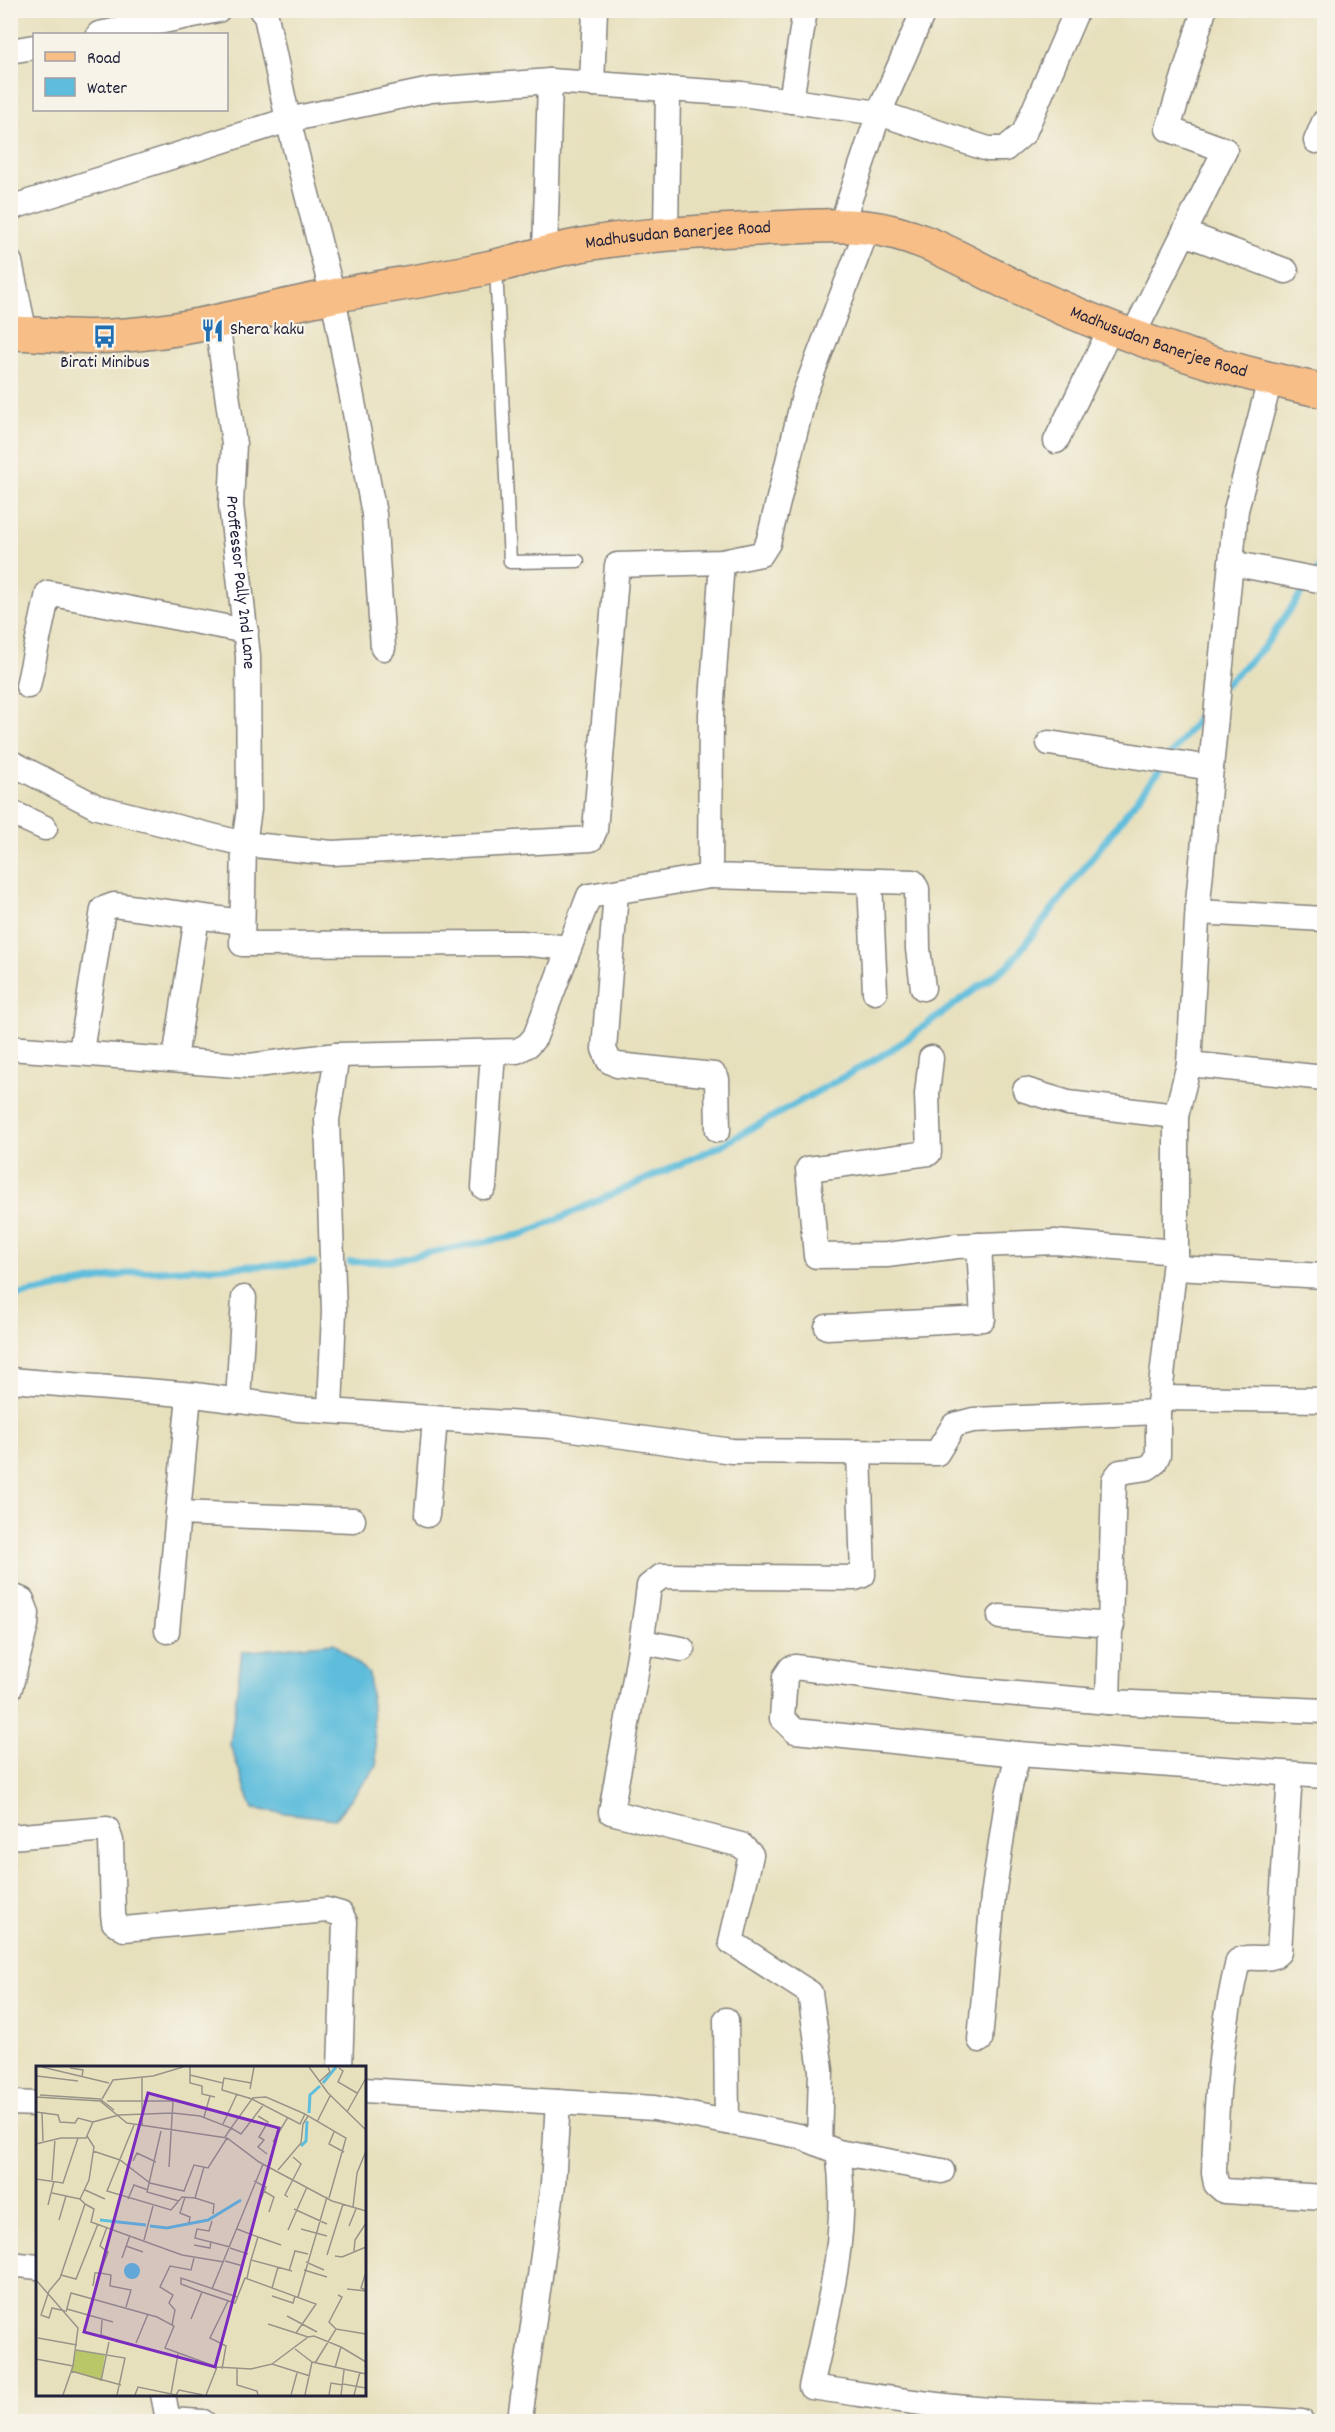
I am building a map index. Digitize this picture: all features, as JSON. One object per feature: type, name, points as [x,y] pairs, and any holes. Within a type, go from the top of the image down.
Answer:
[{"type":"main road","name":"Madhusudan Banerjee Road","points":[[18,333],[88,337],[127,335],[217,322],[333,296],[496,266],[545,252],[596,242],[666,234],[854,226],[917,238],[1029,293],[1123,331],[1230,369],[1324,391]]},
{"type":"street","points":[[104,33],[218,10]]},
{"type":"street","points":[[261,10],[266,16],[288,120],[333,296],[374,514],[383,648]]},
{"type":"street","points":[[592,84],[595,10]]},
{"type":"street","points":[[791,101],[805,10]]},
{"type":"street","points":[[10,762],[98,807],[244,844],[332,853],[591,839],[595,830],[617,565],[722,562],[761,554],[768,543],[805,392],[854,226],[879,113],[924,10]]},
{"type":"street","points":[[10,208],[288,120],[431,90],[550,81],[669,89],[791,101],[879,113],[988,149],[1005,149],[1024,133],[1077,10]]},
{"type":"street","points":[[1056,441],[1184,233],[1225,150],[1168,129],[1204,10]]},
{"type":"street","points":[[10,51],[33,47]]},
{"type":"street","points":[[545,252],[550,81]]},
{"type":"street","points":[[666,234],[669,89]]},
{"type":"street","points":[[1184,233],[1286,271]]},
{"type":"street","points":[[10,262],[18,333]]},
{"type":"street","name":"Proffessor Pally 2nd Lane","points":[[217,322],[234,444],[231,505],[246,631],[249,809],[244,844],[242,922]]},
{"type":"street","points":[[1108,1702],[1112,1625],[1114,1480],[1120,1472],[1147,1468],[1154,1463],[1158,1455],[1159,1405],[1176,1260],[1176,1116],[1189,1064],[1198,912],[1236,510],[1270,380]]},
{"type":"street","points":[[710,876],[711,714],[722,562]]},
{"type":"street","points":[[1231,563],[1317,580]]},
{"type":"street","points":[[28,687],[48,593],[246,631]]},
{"type":"street","points":[[1050,743],[1211,768]]},
{"type":"street","points":[[10,812],[45,828]]},
{"type":"street","points":[[10,1048],[249,1066],[337,1055],[493,1053],[517,1050],[528,1045],[535,1037],[589,896],[710,876],[912,882],[916,886],[923,988]]},
{"type":"street","points":[[870,881],[875,992]]},
{"type":"street","points":[[616,892],[604,1049],[607,1057],[617,1065],[714,1075],[717,1079],[718,1130]]},
{"type":"street","points":[[81,1052],[102,909],[114,905],[242,922],[242,944],[500,943],[569,948]]},
{"type":"street","points":[[1198,912],[1324,918]]},
{"type":"street","points":[[175,1059],[197,917]]},
{"type":"street","points":[[484,1186],[493,1053]]},
{"type":"street","points":[[330,1410],[334,1311],[327,1120],[337,1055]]},
{"type":"street","points":[[931,1058],[927,1094],[929,1153],[808,1169],[816,1256],[887,1255],[979,1245],[1055,1242],[1176,1260],[1324,1276]]},
{"type":"street","points":[[1189,1064],[1324,1078]]},
{"type":"street","points":[[1025,1090],[1068,1103],[1176,1116]]},
{"type":"street","points":[[826,1327],[983,1319],[979,1245]]},
{"type":"street","points":[[238,1401],[244,1298]]},
{"type":"street","points":[[10,1380],[189,1395],[299,1409],[551,1426],[732,1451],[937,1453],[954,1425],[974,1420],[1159,1405],[1324,1400]]},
{"type":"street","points":[[167,1631],[189,1395]]},
{"type":"street","points":[[427,1515],[435,1419]]},
{"type":"street","points":[[860,1452],[863,1575],[855,1578],[662,1576],[649,1586],[642,1642],[634,1673],[611,1812],[741,1845],[751,1855],[731,1942],[810,1994],[821,2070],[828,2148],[841,2171],[837,2269],[812,2387],[951,2414],[1006,2411],[1212,2415],[1302,2421]]},
{"type":"street","points":[[179,1513],[353,1520]]},
{"type":"street","points":[[10,1595],[22,1600],[27,1613],[10,1688]]},
{"type":"street","points":[[1000,1617],[1112,1625]]},
{"type":"street","points":[[642,1642],[682,1649]]},
{"type":"street","points":[[1324,1711],[1108,1702],[960,1689],[795,1667],[786,1677],[782,1718],[795,1731],[1018,1754],[1324,1776]]},
{"type":"street","points":[[980,2040],[993,1896],[1008,1795],[1018,1754]]},
{"type":"street","points":[[1290,1774],[1279,1952],[1269,1958],[1248,1958],[1238,1961],[1223,2032],[1216,2101],[1214,2173],[1216,2184],[1224,2191],[1324,2197]]},
{"type":"street","points":[[10,1837],[106,1829],[111,1841],[114,1922],[124,1929],[327,1910],[341,1914],[345,1922],[340,2066]]},
{"type":"street","points":[[726,2020],[727,2122]]},
{"type":"street","points":[[366,2090],[654,2108],[799,2136],[828,2148],[942,2171]]},
{"type":"street","points":[[520,2410],[553,2184],[558,2102]]},
{"type":"street","points":[[10,2103],[36,2104]]},
{"type":"street","points":[[10,2264],[36,2267]]},
{"type":"street","points":[[163,2396],[168,2420],[203,2421]]},
{"type":"lane","points":[[496,266],[510,562],[578,561]]},
{"type":"water","points":[[334,1643],[369,1674],[377,1766],[335,1819],[253,1809],[230,1745],[242,1652]]},
{"type":"waterway","points":[[1315,575],[1324,561]]},
{"type":"waterway","points":[[1226,684],[1264,647],[1308,584]]},
{"type":"waterway","points":[[1169,757],[1209,704]]},
{"type":"waterway","points":[[350,1262],[391,1261],[524,1234],[720,1146],[890,1051],[1010,964],[1163,766]]},
{"type":"waterway","points":[[10,1297],[136,1272],[314,1263]]},
{"type":"place","name":"Shera kaku","points":[[212,330]]},
{"type":"place","name":"Birati Minibus","points":[[105,337]]}]
